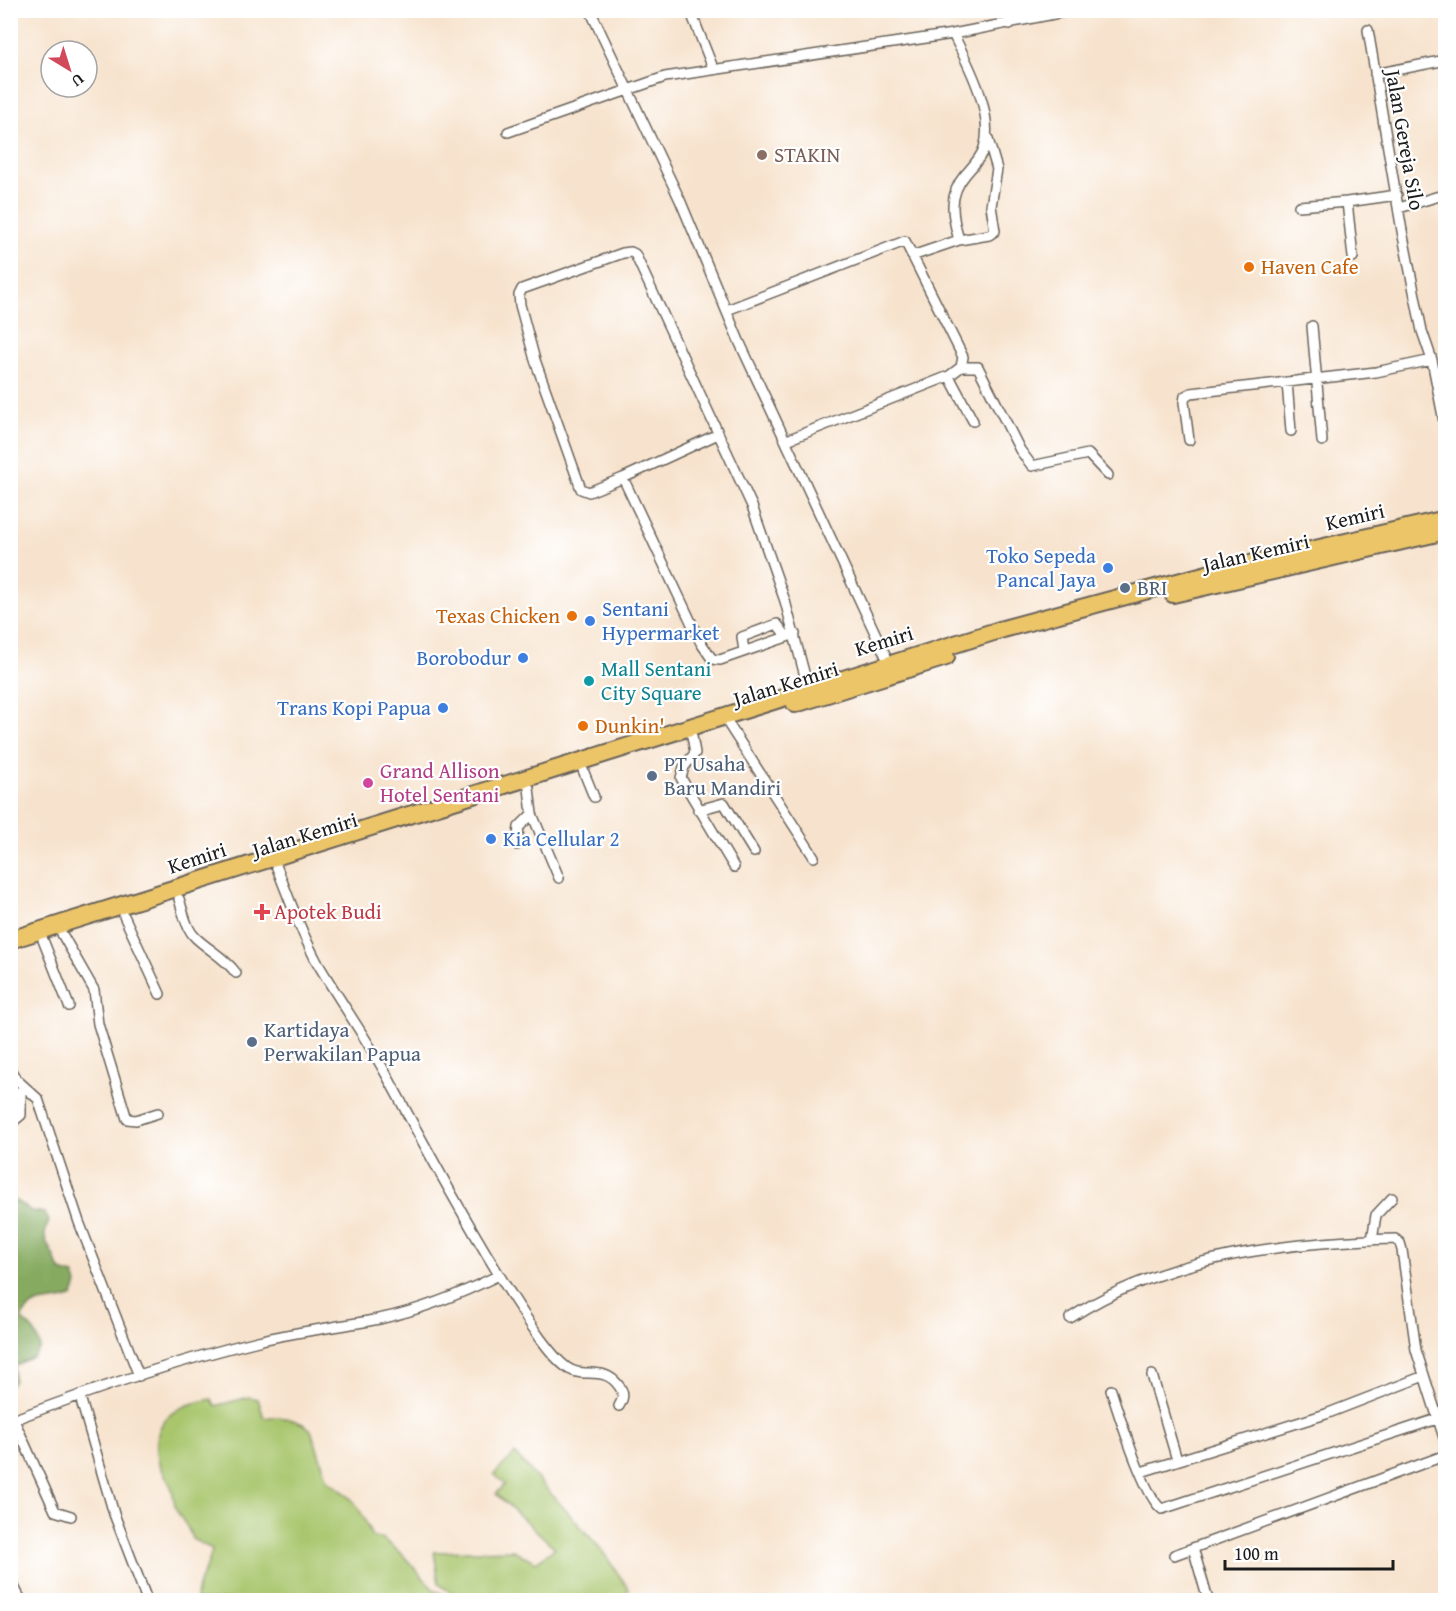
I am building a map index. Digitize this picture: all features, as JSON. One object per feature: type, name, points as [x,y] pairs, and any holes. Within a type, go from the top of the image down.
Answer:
[{"type":"highway","name":"Kemiri","points":[[68,929],[810,694],[889,663],[1092,603],[1446,519]]},
{"type":"highway","name":"Jalan Kemiri","points":[[10,940],[124,916],[179,899],[275,862],[529,788],[729,725],[810,694],[1103,611],[1446,531]]},
{"type":"highway","name":"Jalan Kemiri","points":[[10,951],[68,929]]},
{"type":"street","points":[[590,10],[680,200],[727,310],[889,663]]},
{"type":"street","points":[[690,10],[713,68]]},
{"type":"street","points":[[1006,10],[1010,24]]},
{"type":"street","points":[[508,132],[665,77],[713,68],[953,34],[1074,10]]},
{"type":"street","name":"Jalan Gereja Silo","points":[[1368,30],[1398,208],[1422,331],[1432,360],[1446,432]]},
{"type":"street","points":[[912,256],[959,240],[989,235],[995,231],[996,226],[991,207],[997,169],[987,135],[975,76],[953,34]]},
{"type":"street","points":[[1375,74],[1446,60]]},
{"type":"street","points":[[959,240],[952,202],[955,189],[984,150],[987,135]]},
{"type":"street","points":[[1398,208],[1446,194]]},
{"type":"street","points":[[1299,206],[1397,195]]},
{"type":"street","points":[[1347,202],[1353,257]]},
{"type":"street","points":[[727,310],[905,241],[963,357],[961,368]]},
{"type":"street","points":[[718,434],[589,492],[578,486],[539,371],[519,295],[528,285],[623,253],[635,254],[752,506],[810,694]]},
{"type":"street","points":[[1312,326],[1322,441]]},
{"type":"street","points":[[1189,440],[1185,396],[1316,379],[1432,360]]},
{"type":"street","points":[[787,440],[949,375],[961,368],[978,368],[1020,450],[1032,466],[1088,454],[1108,475]]},
{"type":"street","points":[[949,375],[973,421]]},
{"type":"street","points":[[1287,382],[1291,431]]},
{"type":"street","points":[[622,478],[705,651],[712,659],[720,660],[791,635]]},
{"type":"street","points":[[744,651],[742,637],[773,625],[777,624],[791,635]]},
{"type":"street","points":[[729,725],[814,857]]},
{"type":"street","points":[[692,736],[694,753],[684,766],[681,778],[734,867]]},
{"type":"street","points":[[583,771],[594,797]]},
{"type":"street","points":[[529,788],[532,814],[559,878]]},
{"type":"street","points":[[698,810],[724,803],[754,852]]},
{"type":"street","points":[[516,845],[519,828],[532,814]]},
{"type":"street","points":[[275,862],[319,964],[385,1072],[440,1175],[499,1275],[534,1328],[565,1366],[573,1370],[607,1374],[615,1380],[623,1391],[623,1398],[619,1406]]},
{"type":"street","points":[[179,899],[189,929],[196,938],[225,958],[236,973]]},
{"type":"street","points":[[124,916],[160,994]]},
{"type":"street","points":[[68,929],[94,990],[98,1024],[127,1119],[136,1120],[158,1113]]},
{"type":"street","points":[[43,940],[69,1006]]},
{"type":"street","points":[[10,1069],[14,1082],[38,1099],[75,1212],[139,1376]]},
{"type":"street","points":[[10,1095],[24,1090]]},
{"type":"street","points":[[10,1124],[21,1114],[24,1090]]},
{"type":"street","points":[[1372,1239],[1376,1215],[1392,1198]]},
{"type":"street","points":[[1070,1318],[1107,1296],[1218,1258],[1278,1248],[1395,1239],[1400,1242],[1416,1350],[1446,1444]]},
{"type":"street","points":[[71,1516],[55,1510],[12,1420],[139,1376],[239,1345],[381,1318],[418,1308],[448,1298],[499,1275]]},
{"type":"street","points":[[1152,1375],[1178,1460]]},
{"type":"street","points":[[1141,1472],[1326,1414],[1424,1376]]},
{"type":"street","points":[[1111,1390],[1141,1472],[1158,1507],[1166,1509],[1437,1419]]},
{"type":"street","points":[[80,1397],[114,1514],[147,1600]]},
{"type":"street","points":[[1174,1555],[1446,1455]]},
{"type":"street","points":[[1193,1548],[1208,1600]]},
{"type":"street","points":[[10,1579],[16,1597]]},
{"type":"green space","points":[[11,1198],[31,1211],[45,1213],[49,1221],[45,1235],[46,1241],[59,1268],[74,1275],[77,1284],[73,1296],[37,1304],[31,1307],[21,1319],[34,1331],[40,1348],[33,1357],[14,1366],[14,1381],[11,1385]]},
{"type":"green space","points":[[249,1397],[258,1399],[264,1418],[289,1419],[311,1430],[328,1481],[356,1504],[372,1537],[382,1538],[403,1555],[434,1590],[455,1600],[196,1600],[198,1585],[209,1562],[212,1549],[192,1539],[177,1511],[171,1487],[158,1459],[158,1433],[169,1416],[188,1405],[212,1399],[215,1406]]},
{"type":"green space","points":[[515,1454],[600,1548],[629,1589],[620,1600],[461,1600],[439,1584],[434,1552],[513,1550],[536,1562],[555,1548],[496,1494],[505,1484],[494,1474]]},
{"type":"place","name":"STAKIN","points":[[762,155]]},
{"type":"place","name":"Haven Cafe","points":[[1249,267]]},
{"type":"place","name":"Toko Sepeda Pancal Jaya","points":[[1108,568]]},
{"type":"place","name":"BRI","points":[[1125,588]]},
{"type":"place","name":"Texas Chicken","points":[[572,616]]},
{"type":"place","name":"Sentani Hypermarket","points":[[590,621]]},
{"type":"place","name":"Borobodur","points":[[523,658]]},
{"type":"place","name":"Mall Sentani City Square","points":[[589,681]]},
{"type":"place","name":"Trans Kopi Papua","points":[[443,708]]},
{"type":"place","name":"Dunkin'","points":[[583,726]]},
{"type":"place","name":"PT Usaha Baru Mandiri","points":[[652,776]]},
{"type":"place","name":"Grand Allison Hotel Sentani","points":[[368,783]]},
{"type":"place","name":"Kia Cellular 2","points":[[491,839]]},
{"type":"place","name":"Apotek Budi","points":[[262,912]]},
{"type":"place","name":"Kartidaya Perwakilan Papua","points":[[252,1042]]}]
